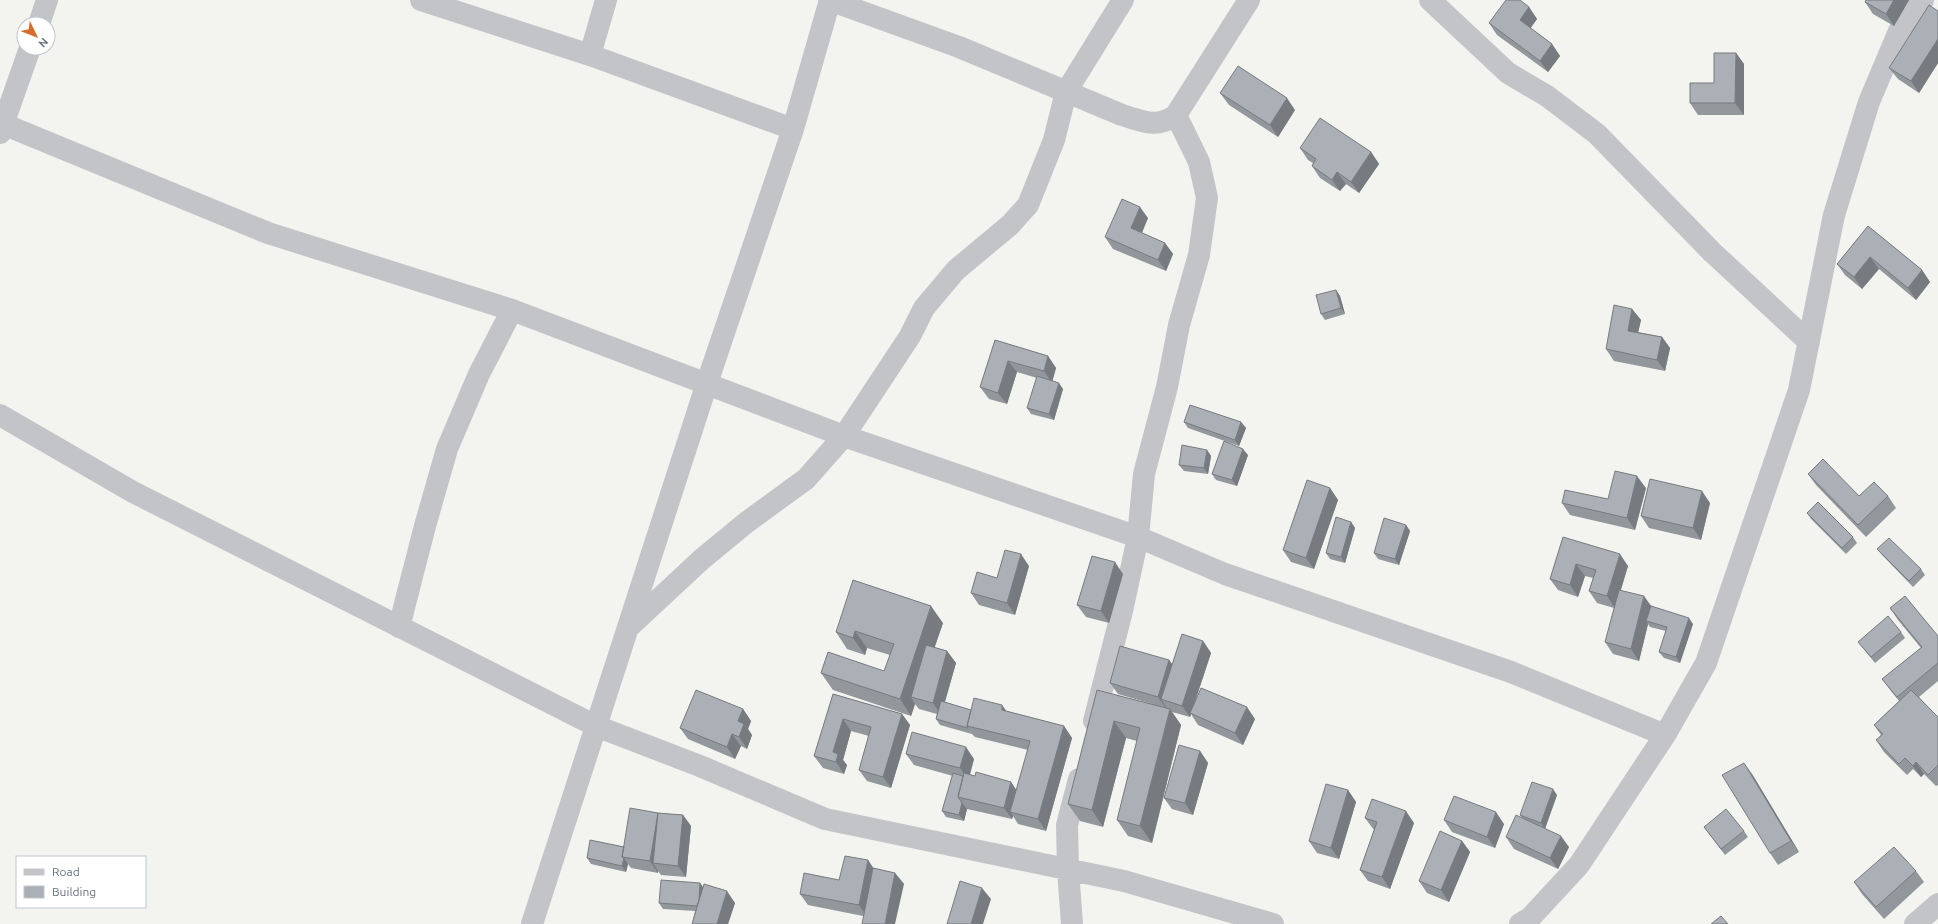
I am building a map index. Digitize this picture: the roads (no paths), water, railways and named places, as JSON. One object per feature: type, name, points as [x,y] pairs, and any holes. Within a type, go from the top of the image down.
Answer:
[{"type":"street","points":[[42,16],[47,0]]},
{"type":"street","points":[[421,0],[590,55],[793,129]]},
{"type":"street","points":[[590,55],[606,0]]},
{"type":"street","points":[[532,924],[707,383],[793,129],[830,0],[959,47],[1066,92],[1150,123],[1167,121],[1176,115],[1249,0]]},
{"type":"street","points":[[629,626],[746,522],[806,479],[844,436],[910,336],[924,308],[956,270],[1010,225],[1028,205],[1054,140],[1066,92],[1123,0]]},
{"type":"street","points":[[1430,0],[1508,72],[1547,96],[1597,134],[1712,252],[1808,342]]},
{"type":"street","points":[[1520,924],[1530,918],[1579,865],[1664,735],[1706,663],[1799,390],[1834,215],[1869,102],[1900,31],[1923,0]]},
{"type":"street","points":[[27,56],[2,129],[268,233],[512,310],[844,436],[1138,537],[1225,574],[1511,672],[1664,735]]},
{"type":"street","points":[[1072,924],[1068,870],[1067,825],[1122,611],[1138,537],[1144,474],[1167,387],[1179,325],[1199,255],[1207,198],[1200,162],[1176,115]]},
{"type":"street","points":[[399,627],[447,449],[479,374],[512,310]]},
{"type":"street","points":[[0,414],[133,492],[596,726],[700,766],[825,819],[1068,870],[1124,880],[1273,924]]},
{"type":"street","points":[[1915,924],[1938,904]]}]
